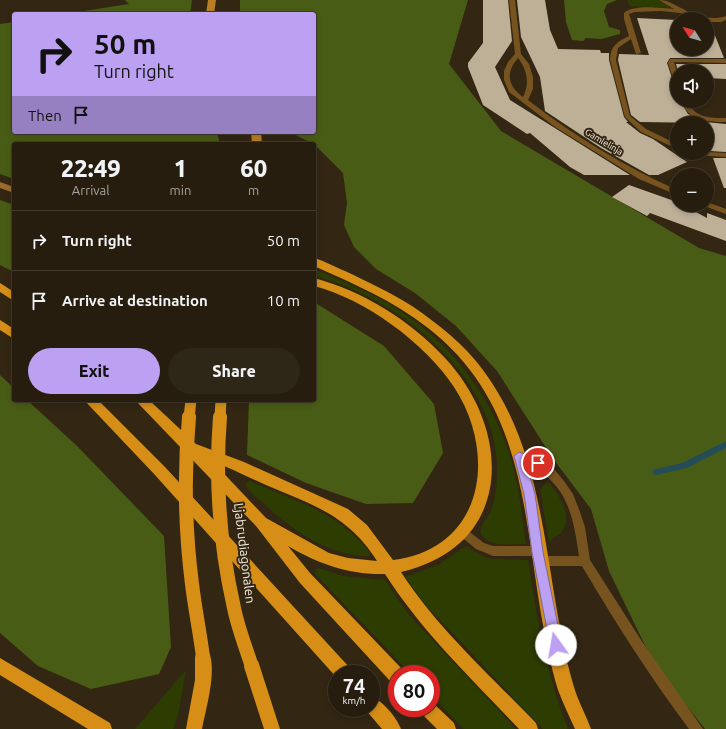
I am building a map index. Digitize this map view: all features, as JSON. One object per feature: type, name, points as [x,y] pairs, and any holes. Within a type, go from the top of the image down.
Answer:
[{"type":"highway","points":[[316,263],[384,293],[432,326],[455,346],[479,373],[496,400],[512,430],[530,494],[538,556],[549,615],[566,689],[583,729]]},
{"type":"highway","points":[[261,522],[325,558],[355,565],[390,567],[413,563],[437,553],[463,532],[476,512],[482,498],[486,460],[479,424],[474,410],[460,386],[437,356],[415,335],[392,319],[349,295],[316,283]]},
{"type":"highway","points":[[0,287],[12,296]]},
{"type":"highway","points":[[0,324],[12,333]]},
{"type":"highway","points":[[92,402],[160,471],[336,665]]},
{"type":"highway","points":[[143,402],[191,448],[261,522],[305,578],[388,666]]},
{"type":"highway","points":[[191,402],[186,466],[187,521],[192,583],[203,657],[203,680],[194,729]]},
{"type":"highway","name":"Ljabrudiagonalen","points":[[221,402],[219,462],[224,546],[234,609],[272,729]]},
{"type":"highway","points":[[191,448],[239,466],[256,475],[322,502],[343,513],[362,530],[390,567],[409,598],[427,620],[530,729]]},
{"type":"highway","points":[[0,666],[104,729]]},
{"type":"highway","points":[[380,714],[394,729]]},
{"type":"highway","points":[[437,717],[448,729]]},
{"type":"main road","points":[[210,12],[212,0]]},
{"type":"street","points":[[0,185],[12,189]]},
{"type":"lane","points":[[512,0],[518,54],[529,72],[529,92],[524,101]]},
{"type":"lane","points":[[662,0],[684,12]]},
{"type":"lane","points":[[638,53],[626,19],[626,14],[629,11],[684,12]]},
{"type":"lane","points":[[714,17],[724,19],[726,26]]},
{"type":"lane","points":[[633,36],[617,44],[612,51],[627,116],[631,121],[644,130],[670,143]]},
{"type":"lane","name":"Gamlelinja","points":[[518,54],[508,65],[506,72],[508,86],[511,91],[557,126],[642,177],[670,190]]},
{"type":"lane","points":[[671,64],[672,60],[726,61]]},
{"type":"lane","points":[[687,108],[696,117],[726,120]]},
{"type":"lane","points":[[714,154],[726,155]]},
{"type":"lane","points":[[714,207],[726,212]]},
{"type":"lane","points":[[519,456],[538,463],[549,470],[560,482],[571,501],[580,524],[585,561],[662,683],[697,729]]},
{"type":"lane","points":[[463,532],[480,546],[493,551],[585,561]]},
{"type":"green space","points":[[125,0],[192,0],[190,12],[78,12],[129,4]]},
{"type":"green space","points":[[240,0],[468,0],[449,64],[501,131],[699,248],[726,256],[726,729],[705,729],[654,664],[609,571],[591,509],[554,460],[497,371],[456,326],[415,293],[376,269],[354,247],[344,225],[347,203],[343,173],[316,146],[316,142],[310,142],[293,134],[316,134],[316,12],[240,12]]},
{"type":"green space","points":[[564,0],[617,0],[607,4],[604,11],[609,27],[620,30],[620,34],[601,39],[586,38],[583,41],[572,40],[566,22]]},
{"type":"green space","points":[[627,0],[658,0],[669,5],[669,8],[630,6]]},
{"type":"green space","points":[[12,22],[12,134],[218,134],[220,142],[12,142],[12,178],[0,174],[0,24]]},
{"type":"green space","points":[[0,200],[12,204],[12,271],[0,265]]},
{"type":"green space","points":[[316,270],[347,283],[389,304],[419,324],[438,340],[455,358],[470,378],[484,398],[496,420],[513,466],[521,505],[526,544],[508,545],[495,543],[485,538],[481,534],[482,526],[490,513],[494,501],[497,481],[497,462],[491,429],[478,398],[458,369],[434,343],[406,320],[376,301],[345,286],[316,277]]},
{"type":"green space","points":[[316,303],[384,346],[434,404],[443,453],[413,503],[366,504],[306,483],[247,455],[249,402],[316,402]]},
{"type":"green space","points":[[0,375],[12,386],[12,402],[29,402],[77,446],[164,536],[171,647],[159,674],[91,689],[38,666],[0,633]]},
{"type":"green space","points":[[250,481],[300,502],[330,517],[357,539],[370,553],[370,556],[339,552],[297,531],[252,493],[246,486],[246,483]]},
{"type":"green space","points":[[546,483],[549,483],[557,492],[563,505],[566,518],[563,530],[549,542],[540,490]]},
{"type":"green space","points":[[466,546],[480,555],[491,559],[528,560],[543,646],[560,708],[568,729],[543,729],[423,602],[406,578],[407,576],[438,565]]},
{"type":"green space","points":[[319,568],[343,576],[385,580],[408,614],[516,729],[464,729],[440,704],[440,665],[402,665],[316,575],[315,570]]},
{"type":"green space","points":[[186,670],[178,715],[173,729],[135,729]]},
{"type":"building","points":[[483,0],[508,0],[512,41],[495,67],[510,100],[630,175],[584,175],[570,167],[530,133],[527,134],[483,105],[468,67],[468,63],[483,43]]},
{"type":"building","points":[[517,0],[545,0],[550,30],[558,49],[600,50],[601,53],[609,53],[609,60],[624,117],[628,122],[626,122],[640,133],[653,139],[670,150],[670,160],[684,160],[687,162],[674,168],[670,168],[670,170],[658,175],[649,175],[601,148],[545,111],[540,77],[521,37]]},
{"type":"building","points":[[637,18],[670,20],[670,56],[714,56],[714,33],[724,58],[670,58],[667,63],[670,72],[670,108],[684,108],[688,114],[692,116],[670,116],[670,122],[640,122],[631,115],[618,60],[619,54],[649,55]]},
{"type":"building","points":[[714,64],[726,64],[726,79],[714,78]]},
{"type":"building","points":[[714,123],[726,124],[726,152],[714,151]]},
{"type":"building","points":[[714,158],[726,158],[726,188],[724,188]]},
{"type":"building","points":[[629,185],[670,200],[670,212],[696,212],[707,218],[707,213],[726,220],[726,241],[650,213],[647,216],[612,197]]},
{"type":"waterway","points":[[656,472],[684,466],[726,444]]},
{"type":"route","points":[[538,463],[519,456],[530,494],[537,552],[556,645]]}]
